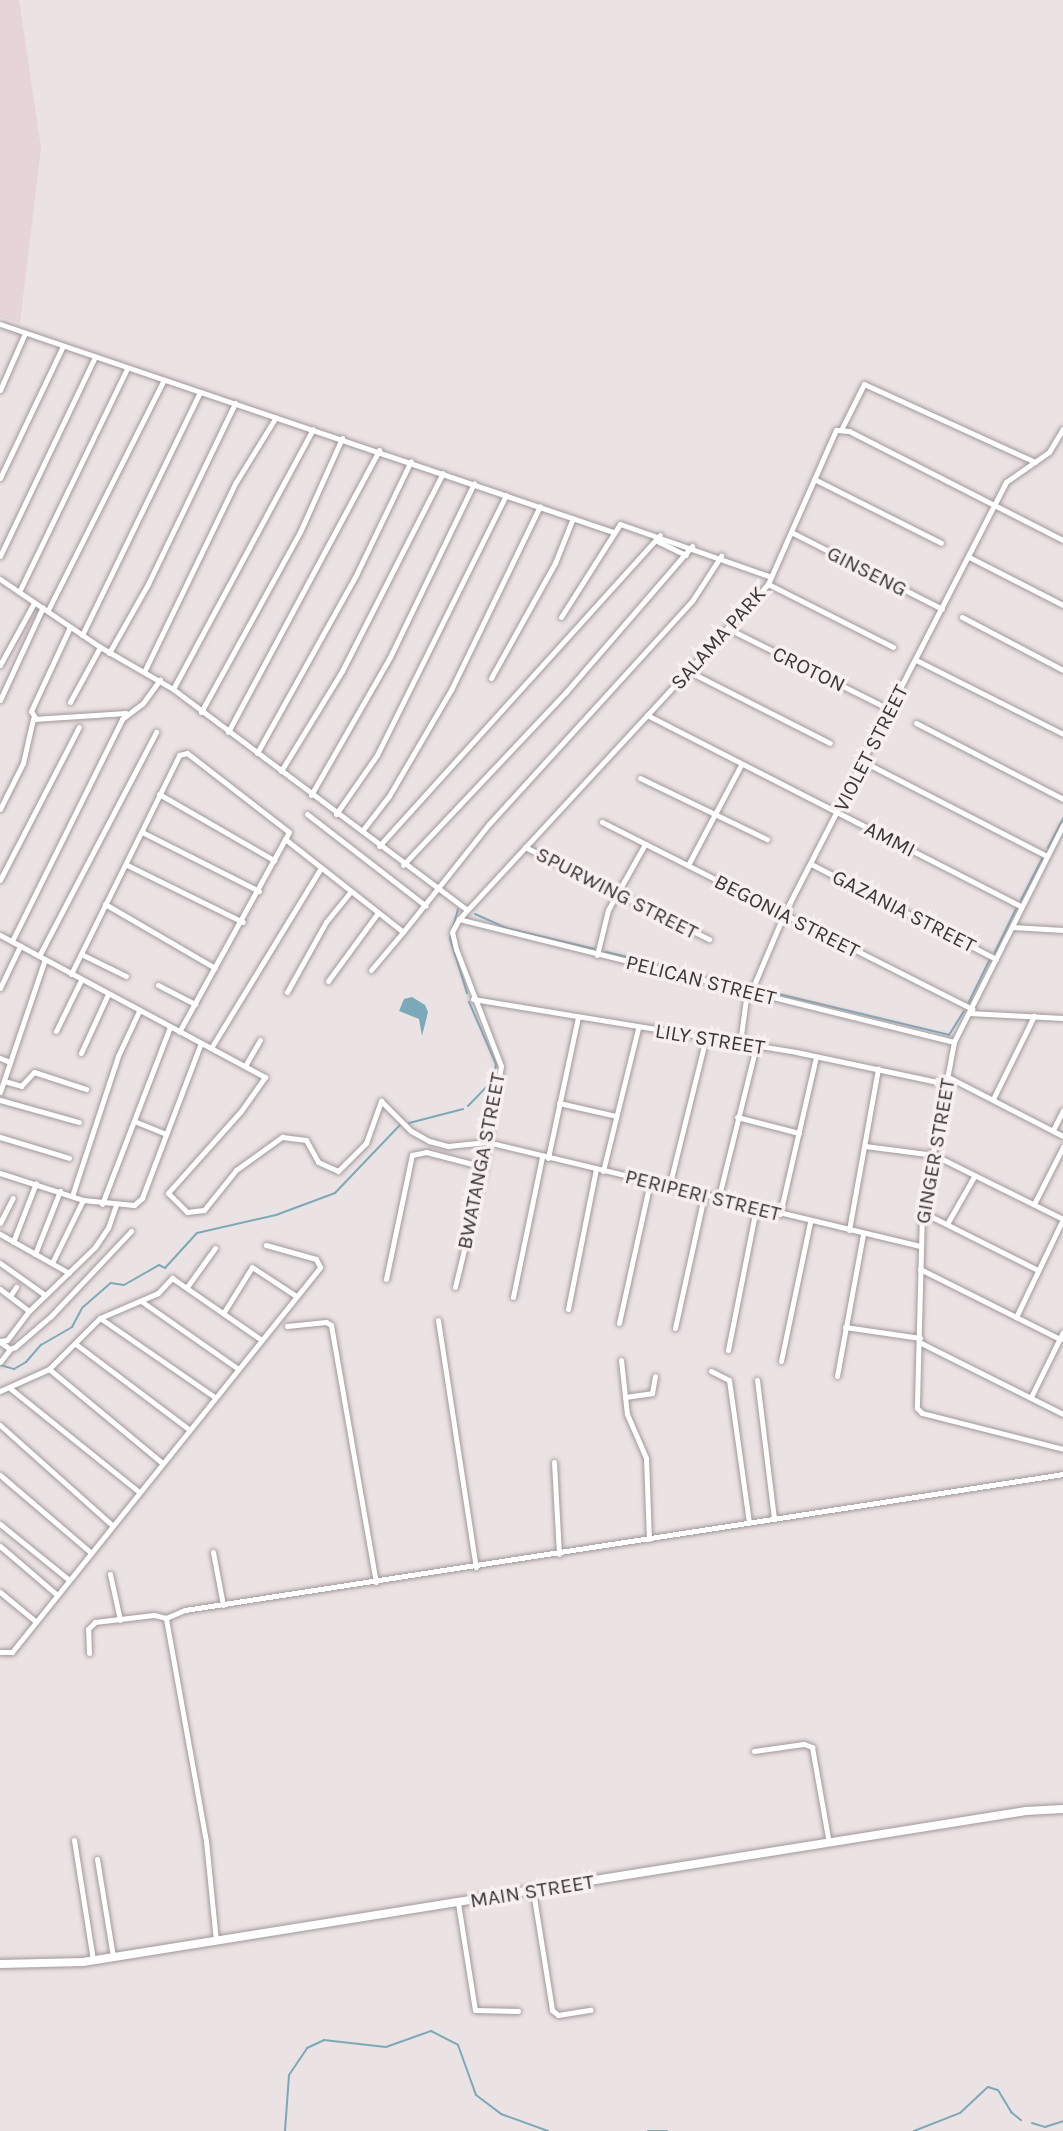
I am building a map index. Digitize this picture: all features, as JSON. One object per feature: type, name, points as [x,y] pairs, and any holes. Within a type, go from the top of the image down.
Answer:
[{"type":"main road","name":"MAIN STREET","points":[[0,1964],[93,1960],[829,1843],[1063,1809]]},
{"type":"street","points":[[0,324],[127,369],[379,450],[613,532]]},
{"type":"street","points":[[0,390],[24,332]]},
{"type":"street","points":[[0,478],[63,346]]},
{"type":"street","points":[[0,556],[95,357]]},
{"type":"street","points":[[19,592],[127,369]]},
{"type":"street","points":[[0,700],[164,379]]},
{"type":"street","name":"SALAMA PARK","points":[[467,910],[768,584],[793,533],[836,430],[842,428],[864,384],[1035,463]]},
{"type":"street","points":[[82,635],[200,392]]},
{"type":"street","points":[[109,653],[148,584],[235,403]]},
{"type":"street","points":[[144,672],[236,482],[276,417]]},
{"type":"street","points":[[842,428],[1063,540]]},
{"type":"street","points":[[173,689],[313,429]]},
{"type":"street","name":"VIOLET STREET","points":[[740,1043],[749,992],[784,914],[994,506],[1011,476],[1049,452],[1063,429]]},
{"type":"street","points":[[201,712],[300,532],[342,438]]},
{"type":"street","points":[[228,732],[379,450]]},
{"type":"street","points":[[257,753],[357,573],[411,461]]},
{"type":"street","points":[[281,771],[342,671],[443,473]]},
{"type":"street","points":[[814,479],[940,543]]},
{"type":"street","points":[[311,795],[390,657],[474,483]]},
{"type":"street","points":[[336,814],[377,755],[506,495]]},
{"type":"street","points":[[362,831],[389,796],[452,690],[540,506]]},
{"type":"street","points":[[491,678],[555,563],[573,518]]},
{"type":"street","points":[[561,617],[613,532],[626,523],[686,555]]},
{"type":"street","name":"GINSENG","points":[[793,533],[942,609]]},
{"type":"street","points":[[379,846],[658,538]]},
{"type":"street","points":[[658,538],[721,556],[771,577]]},
{"type":"street","points":[[403,865],[692,547]]},
{"type":"street","points":[[371,970],[426,906],[489,824],[692,601],[721,556]]},
{"type":"street","points":[[969,557],[1063,605]]},
{"type":"street","points":[[0,591],[2,581],[46,608],[109,653],[173,689],[403,865],[467,910],[459,919]]},
{"type":"street","points":[[768,584],[893,647]]},
{"type":"street","points":[[0,665],[34,603]]},
{"type":"street","points":[[962,617],[1063,670]]},
{"type":"street","points":[[0,809],[23,763],[36,719],[31,711],[70,627]]},
{"type":"street","name":"CROTON","points":[[727,628],[891,710]]},
{"type":"street","points":[[70,702],[100,647]]},
{"type":"street","points":[[916,660],[1063,734]]},
{"type":"street","points":[[688,671],[830,743]]},
{"type":"street","points":[[36,719],[127,713],[143,703],[160,680]]},
{"type":"street","points":[[12,941],[127,713]]},
{"type":"street","name":"AMMI","points":[[647,715],[1021,906]]},
{"type":"street","points":[[916,723],[1063,799]]},
{"type":"street","points":[[0,880],[79,727]]},
{"type":"street","points":[[0,1092],[42,958],[156,732]]},
{"type":"street","points":[[71,974],[179,755],[187,753],[287,829],[285,839],[243,922],[179,1032]]},
{"type":"street","points":[[864,762],[1047,856]]},
{"type":"street","points":[[688,865],[741,765]]},
{"type":"street","points":[[640,778],[767,839]]},
{"type":"street","points":[[159,794],[274,860]]},
{"type":"street","points":[[307,814],[426,906]]},
{"type":"street","name":"BEGONIA STREET","points":[[602,822],[970,1011]]},
{"type":"street","name":"GINGER STREET","points":[[1063,825],[954,1042],[922,1212],[919,1246],[919,1412],[1063,1449]]},
{"type":"street","points":[[142,832],[259,891]]},
{"type":"street","points":[[285,839],[403,932]]},
{"type":"street","points":[[597,954],[617,893],[645,844]]},
{"type":"street","name":"SPURWING STREET","points":[[524,847],[709,939]]},
{"type":"street","name":"GAZANIA STREET","points":[[811,864],[996,959]]},
{"type":"street","points":[[127,865],[243,922]]},
{"type":"street","points":[[211,1048],[321,868]]},
{"type":"street","points":[[286,992],[326,922],[350,892]]},
{"type":"street","points":[[105,904],[215,968]]},
{"type":"street","points":[[328,981],[377,914]]},
{"type":"street","name":"PELICAN STREET","points":[[459,919],[954,1042]]},
{"type":"street","name":"BWATANGA STREET","points":[[455,1287],[484,1167],[501,1066],[473,999],[452,932],[459,919]]},
{"type":"street","points":[[1012,927],[1063,930]]},
{"type":"street","points":[[0,935],[245,1066],[264,1080],[168,1193],[187,1212],[204,1210],[236,1170],[282,1137],[306,1140],[318,1162],[338,1171],[366,1143],[382,1101],[411,1131],[429,1141],[448,1146],[487,1142]]},
{"type":"street","points":[[0,988],[20,946]]},
{"type":"street","points":[[81,954],[126,976]]},
{"type":"street","points":[[56,1031],[80,980]]},
{"type":"street","points":[[158,985],[195,1004]]},
{"type":"street","points":[[81,1053],[108,994]]},
{"type":"street","name":"LILY STREET","points":[[473,999],[740,1043],[946,1084]]},
{"type":"street","points":[[72,1196],[118,1056],[139,1011]]},
{"type":"street","points":[[970,1011],[1063,1018]]},
{"type":"street","points":[[513,1297],[579,1017]]},
{"type":"street","points":[[993,1099],[1034,1017]]},
{"type":"street","points":[[102,1204],[170,1027]]},
{"type":"street","points":[[603,1171],[638,1027]]},
{"type":"street","points":[[669,1187],[706,1038]]},
{"type":"street","points":[[245,1066],[260,1040]]},
{"type":"street","points":[[0,1173],[83,1200],[102,1204],[134,1205],[142,1198],[164,1133],[201,1043]]},
{"type":"street","points":[[718,1200],[756,1046]]},
{"type":"street","points":[[780,1214],[816,1057]]},
{"type":"street","points":[[0,1058],[10,1062]]},
{"type":"street","points":[[849,1230],[878,1069]]},
{"type":"street","points":[[4,1080],[21,1086],[34,1072],[86,1088]]},
{"type":"street","points":[[948,1077],[1063,1136]]},
{"type":"street","points":[[0,1100],[79,1122]]},
{"type":"street","points":[[559,1103],[616,1116]]},
{"type":"street","points":[[1053,1130],[1063,1110]]},
{"type":"street","points":[[737,1117],[799,1133]]},
{"type":"street","points":[[134,1121],[164,1133]]},
{"type":"street","points":[[0,1138],[69,1158]]},
{"type":"street","name":"PERIPERI STREET","points":[[487,1142],[718,1200],[919,1246]]},
{"type":"street","points":[[864,1146],[934,1155],[1063,1219],[1016,1317]]},
{"type":"street","points":[[1034,1204],[1063,1147]]},
{"type":"street","points":[[386,1279],[412,1155],[426,1152],[484,1167]]},
{"type":"street","points":[[568,1309],[596,1170]]},
{"type":"street","points":[[947,1224],[975,1175]]},
{"type":"street","points":[[619,1323],[650,1182]]},
{"type":"street","points":[[13,1242],[36,1184]]},
{"type":"street","points":[[35,1254],[60,1191]]},
{"type":"street","points":[[676,1328],[704,1196]]},
{"type":"street","points":[[0,1223],[13,1198]]},
{"type":"street","points":[[52,1264],[83,1200]]},
{"type":"street","points":[[0,1341],[7,1340],[29,1311],[95,1247],[108,1228],[116,1205]]},
{"type":"street","points":[[727,1350],[756,1209]]},
{"type":"street","points":[[922,1212],[1038,1270]]},
{"type":"street","points":[[781,1362],[810,1222]]},
{"type":"street","points":[[0,1362],[10,1349],[51,1316],[131,1231]]},
{"type":"street","points":[[0,1234],[69,1273]]},
{"type":"street","points":[[837,1376],[863,1234]]},
{"type":"street","points":[[0,1652],[12,1652],[187,1428],[296,1296],[319,1262],[266,1245]]},
{"type":"street","points":[[95,1247],[107,1258]]},
{"type":"street","points":[[187,1287],[215,1248]]},
{"type":"street","points":[[0,1263],[46,1296]]},
{"type":"street","points":[[224,1312],[252,1267],[296,1296]]},
{"type":"street","points":[[920,1269],[1016,1317],[1061,1336],[1031,1397]]},
{"type":"street","points":[[0,1391],[11,1389],[48,1369],[77,1345],[100,1318],[116,1308],[141,1301],[172,1278],[260,1339]]},
{"type":"street","points":[[10,1296],[16,1287]]},
{"type":"street","points":[[0,1289],[29,1311]]},
{"type":"street","points":[[141,1301],[237,1368]]},
{"type":"street","points":[[100,1318],[213,1396]]},
{"type":"street","points":[[438,1320],[476,1567]]},
{"type":"street","points":[[288,1326],[326,1322],[331,1325],[376,1582]]},
{"type":"street","points":[[845,1327],[920,1340],[1063,1414]]},
{"type":"street","points":[[0,1341],[10,1349]]},
{"type":"street","points":[[77,1345],[187,1428]]},
{"type":"street","points":[[621,1360],[627,1415],[646,1458],[649,1539]]},
{"type":"street","points":[[48,1369],[161,1462]]},
{"type":"street","points":[[711,1371],[729,1380],[749,1522]]},
{"type":"street","points":[[625,1396],[652,1393],[655,1376]]},
{"type":"street","points":[[757,1380],[774,1518]]},
{"type":"street","points":[[11,1389],[138,1492]]},
{"type":"street","points":[[0,1425],[112,1525]]},
{"type":"street","points":[[554,1462],[559,1554]]},
{"type":"street","points":[[89,1653],[91,1625],[120,1620],[166,1618],[223,1605],[1063,1474]]},
{"type":"street","points":[[0,1475],[90,1552]]},
{"type":"street","points":[[0,1524],[68,1579]]},
{"type":"street","points":[[0,1546],[56,1594]]},
{"type":"street","points":[[212,1552],[223,1605]]},
{"type":"street","points":[[110,1574],[120,1620]]},
{"type":"street","points":[[0,1592],[35,1621]]},
{"type":"street","points":[[166,1618],[206,1841],[216,1941]]},
{"type":"street","points":[[754,1751],[804,1744],[812,1747],[829,1843]]},
{"type":"street","points":[[74,1840],[93,1960]]},
{"type":"street","points":[[97,1859],[113,1956]]},
{"type":"street","points":[[533,1891],[552,2010],[558,2015],[591,2010]]},
{"type":"street","points":[[458,1903],[475,2010],[518,2011]]},
{"type":"shaded area","points":[[0,0],[19,0],[41,148],[20,323],[0,317]]},
{"type":"water","points":[[412,997],[425,1005],[428,1012],[422,1036],[419,1019],[399,1011],[404,999]]},
{"type":"waterway","points":[[1048,848],[1063,818]]},
{"type":"waterway","points":[[1021,900],[1043,857]]},
{"type":"waterway","points":[[458,909],[450,938],[467,993]]},
{"type":"waterway","points":[[995,952],[1016,909]]},
{"type":"waterway","points":[[475,914],[506,928],[595,949]]},
{"type":"waterway","points":[[606,952],[703,975]]},
{"type":"waterway","points":[[969,1002],[990,959]]},
{"type":"waterway","points":[[758,989],[949,1035],[964,1011]]},
{"type":"waterway","points":[[469,1002],[496,1064],[484,1136]]},
{"type":"waterway","points":[[468,1106],[494,1079]]},
{"type":"waterway","points":[[409,1123],[463,1109]]},
{"type":"waterway","points":[[0,1365],[14,1369],[26,1362],[41,1345],[72,1327],[82,1308],[111,1283],[124,1285],[159,1265],[165,1268],[197,1233],[276,1215],[335,1193],[400,1125]]},
{"type":"waterway","points":[[285,2131],[289,2075],[307,2048],[324,2040],[386,2047],[431,2031],[458,2045],[476,2095],[501,2114],[548,2131]]},
{"type":"waterway","points":[[914,2131],[960,2113],[988,2087],[998,2090],[1011,2112],[1021,2120]]},
{"type":"waterway","points":[[1032,2123],[1045,2127],[1063,2121]]},
{"type":"waterway","points":[[648,2131],[667,2131]]}]
